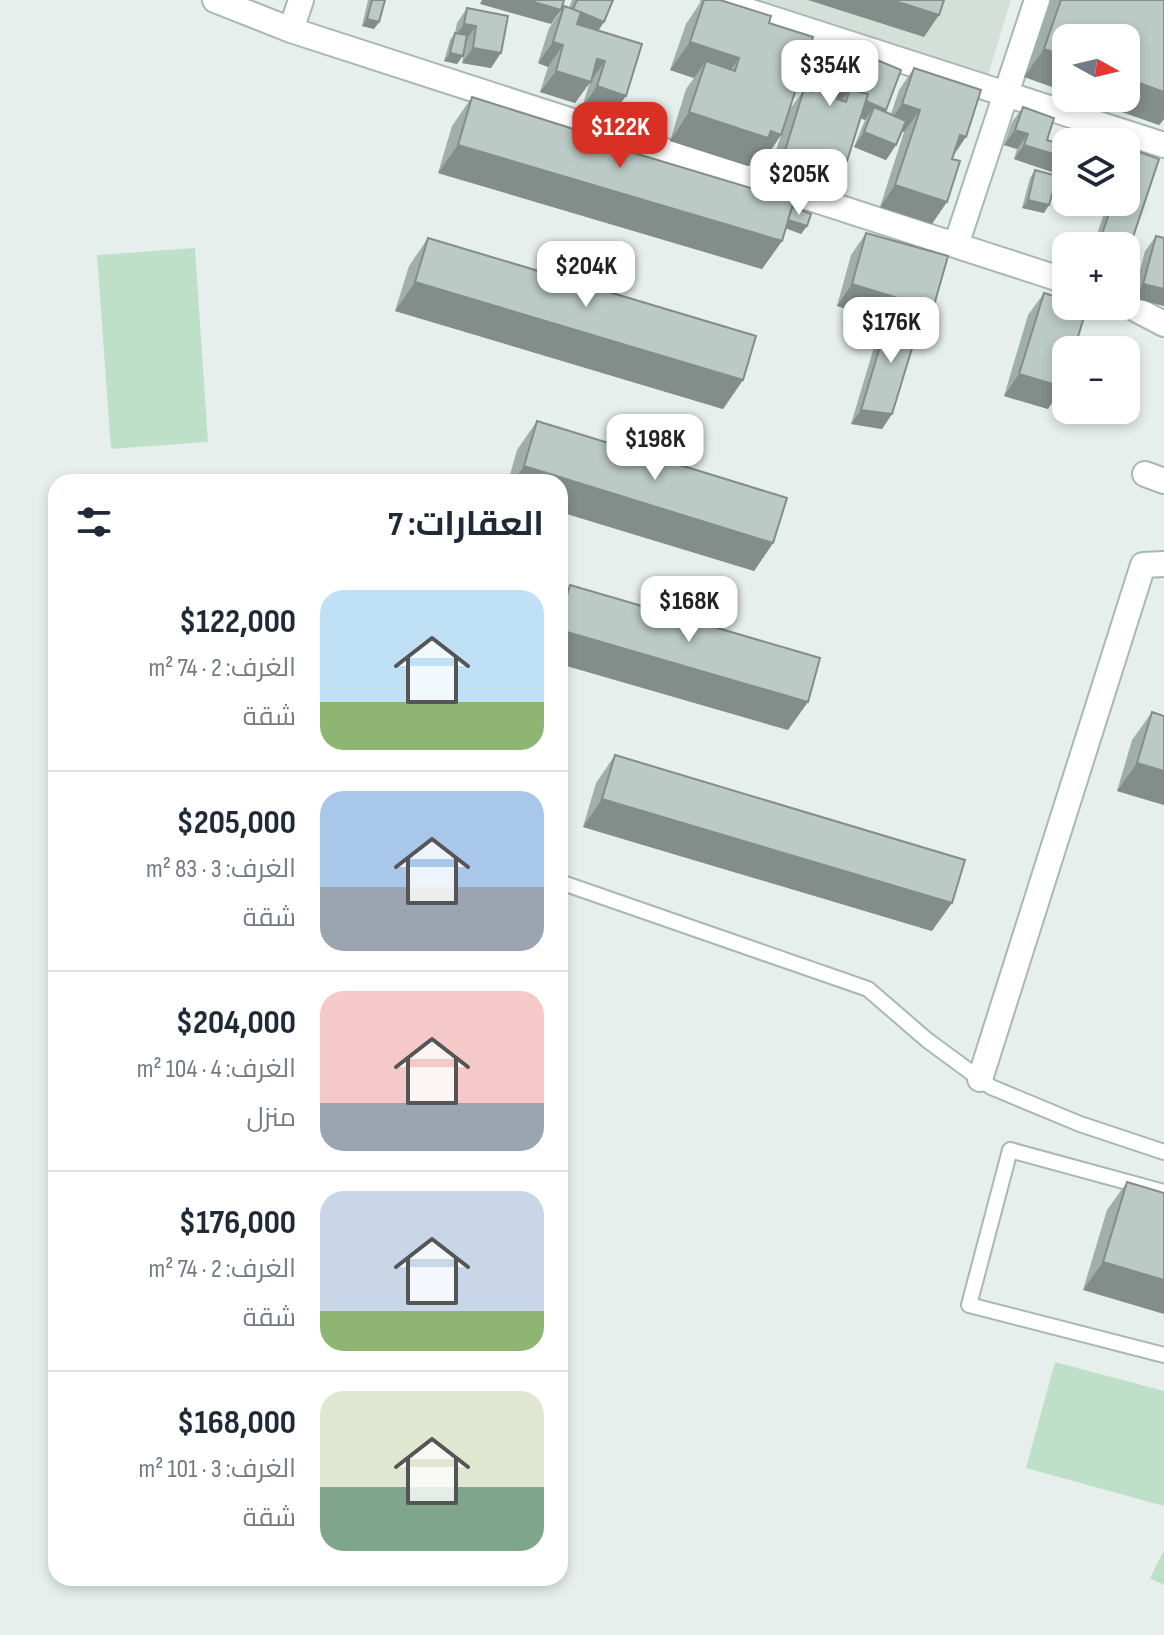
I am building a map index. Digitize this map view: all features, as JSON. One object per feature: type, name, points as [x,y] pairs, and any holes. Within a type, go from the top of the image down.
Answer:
[{"type":"street","points":[[215,0],[291,30],[1052,276]]},
{"type":"street","points":[[291,30],[301,0]]},
{"type":"street","points":[[714,0],[1164,145]]},
{"type":"street","points":[[956,245],[1037,0]]},
{"type":"street","points":[[1140,311],[1164,324]]},
{"type":"street","points":[[980,1079],[1143,565],[1164,564]]},
{"type":"lane","points":[[568,885],[868,989],[927,1040],[980,1079],[1080,1124],[1164,1152]]},
{"type":"lane","points":[[1164,1192],[1010,1150],[969,1305],[1164,1355]]},
{"type":"shaded area","points":[[756,0],[1011,0],[988,75]]},
{"type":"green space","points":[[195,248],[208,442],[111,449],[97,255]]},
{"type":"green space","points":[[1055,1362],[1164,1391],[1164,1506],[1026,1468]]},
{"type":"green space","points":[[1164,1550],[1164,1585],[1150,1578]]},
{"type":"building","points":[[372,0],[385,0],[379,22],[367,19]]},
{"type":"building","points":[[527,0],[564,0],[561,10]]},
{"type":"building","points":[[577,0],[613,0],[604,22],[573,9]]},
{"type":"building","points":[[704,0],[720,0],[771,16],[769,23],[813,37],[781,135],[771,131],[768,138],[689,112],[706,61],[735,71],[739,58],[690,42]]},
{"type":"building","points":[[892,0],[944,0],[939,15]]},
{"type":"building","points":[[1061,0],[1164,0],[1164,92],[1140,83],[1140,24],[1053,24]]},
{"type":"building","points":[[564,6],[581,12],[577,24],[642,44],[626,96],[597,86],[605,61],[597,59],[591,82],[556,71],[563,45],[553,42]]},
{"type":"building","points":[[467,8],[508,16],[501,53],[473,48],[476,26],[464,24]]},
{"type":"building","points":[[1052,26],[1052,52],[1044,49]]},
{"type":"building","points":[[455,33],[467,35],[463,56],[450,53]]},
{"type":"building","points":[[828,42],[866,54],[855,88],[841,84],[837,99],[846,102],[850,89],[868,94],[847,161],[816,151],[814,160],[785,151],[804,89],[812,92]]},
{"type":"building","points":[[870,57],[901,70],[886,110],[866,101],[868,94],[856,91]]},
{"type":"building","points":[[914,68],[981,90],[966,137],[960,135],[952,159],[960,161],[947,202],[895,185],[920,110],[902,104]]},
{"type":"building","points":[[472,97],[583,132],[581,137],[794,201],[782,241],[458,145]]},
{"type":"building","points":[[874,107],[906,121],[896,145],[864,132]]},
{"type":"building","points":[[1023,107],[1054,118],[1047,140],[1052,142],[1052,154],[1024,145],[1028,134],[1015,130]]},
{"type":"building","points":[[1140,152],[1159,159],[1140,216]]},
{"type":"building","points":[[1035,170],[1052,175],[1049,205],[1028,200]]},
{"type":"building","points":[[792,207],[811,214],[807,226],[788,220]]},
{"type":"building","points":[[1108,216],[1140,216],[1135,232],[1103,232]]},
{"type":"building","points":[[866,233],[948,256],[933,309],[852,284]]},
{"type":"building","points":[[1156,236],[1164,238],[1164,289],[1143,284]]},
{"type":"building","points":[[428,238],[756,336],[743,380],[415,282]]},
{"type":"building","points":[[1044,293],[1052,296],[1052,320],[1083,320],[1078,336],[1052,336],[1052,384],[1019,374]]},
{"type":"building","points":[[890,313],[920,322],[892,414],[861,410]]},
{"type":"building","points":[[537,421],[787,498],[773,543],[568,480],[568,474],[550,474],[524,466]]},
{"type":"building","points":[[570,585],[820,658],[808,702],[568,632]]},
{"type":"building","points":[[1152,712],[1164,716],[1164,771],[1137,763]]},
{"type":"building","points":[[615,755],[965,860],[952,903],[602,799]]},
{"type":"building","points":[[1127,1182],[1164,1193],[1164,1280],[1103,1262]]}]
